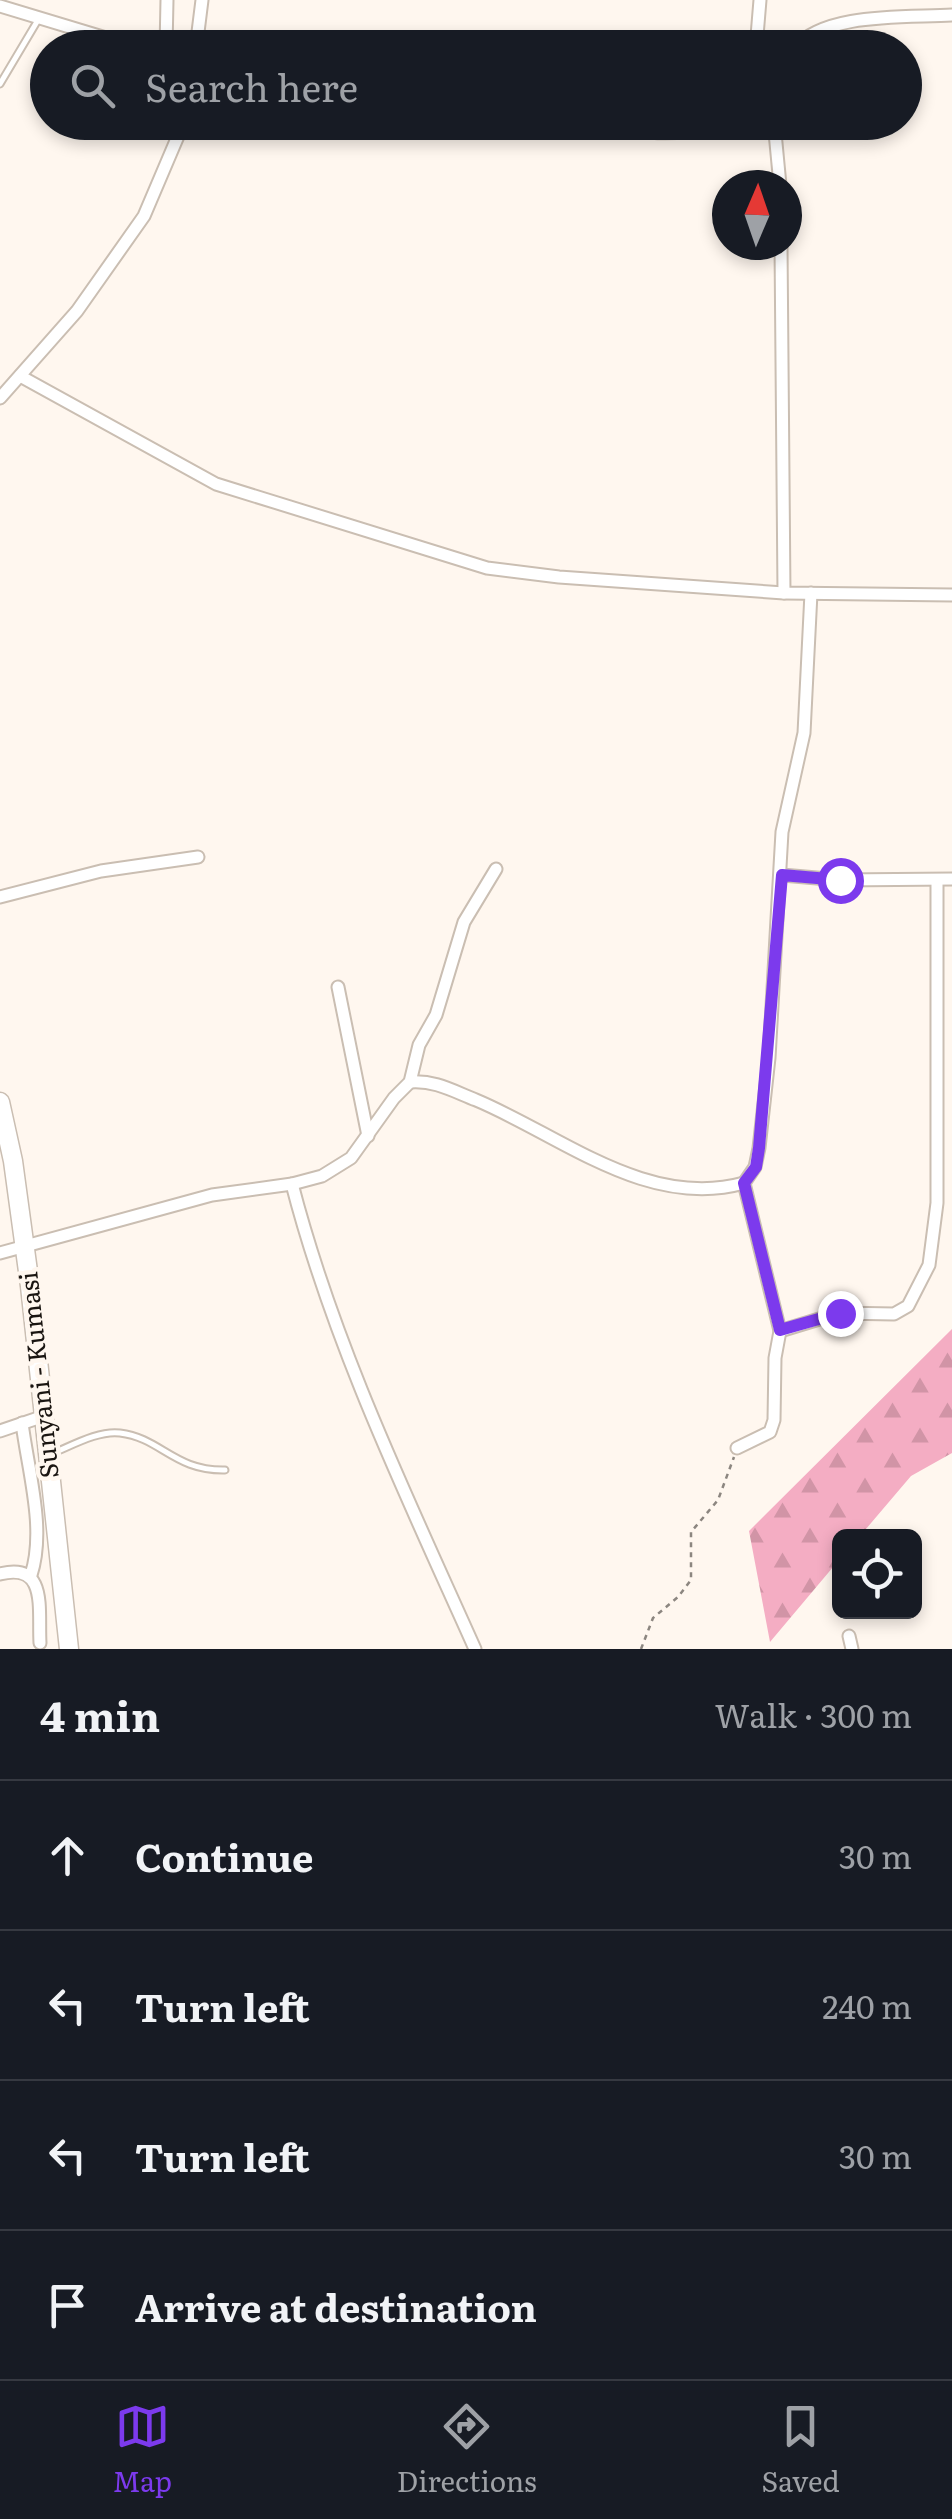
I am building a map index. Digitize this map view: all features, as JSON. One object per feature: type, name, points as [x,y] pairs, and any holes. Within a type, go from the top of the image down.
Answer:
[{"type":"main road","name":"Sunyani - Kumasi","points":[[0,1102],[13,1161],[24,1246],[68,1644]]},
{"type":"street","points":[[166,30],[167,0]]},
{"type":"street","points":[[198,30],[202,0]]},
{"type":"street","points":[[758,30],[760,0]]},
{"type":"street","points":[[0,6],[82,30]]},
{"type":"street","points":[[817,30],[846,23],[952,15]]},
{"type":"street","points":[[0,398],[77,311],[144,216],[176,140]]},
{"type":"street","points":[[776,140],[779,170]]},
{"type":"street","points":[[781,260],[784,593]]},
{"type":"street","points":[[20,376],[216,484],[486,568],[559,578],[784,593],[952,595]]},
{"type":"street","points":[[410,1082],[429,1081],[510,1114],[554,1141],[630,1174],[688,1188],[711,1189],[744,1183],[756,1167],[759,1148],[788,797],[804,733],[811,593]]},
{"type":"street","points":[[0,897],[100,871],[198,857]]},
{"type":"street","points":[[0,1253],[212,1194],[292,1184],[322,1176],[351,1158],[410,1082],[420,1045],[436,1015],[464,922],[496,869]]},
{"type":"street","points":[[782,875],[840,880],[952,880]]},
{"type":"street","points":[[780,1330],[840,1313],[894,1314],[908,1306],[929,1265],[937,1203],[938,880]]},
{"type":"street","points":[[338,987],[368,1136]]},
{"type":"street","points":[[737,1448],[770,1432],[780,1330],[744,1183]]},
{"type":"street","points":[[292,1184],[310,1256],[347,1359],[475,1649]]},
{"type":"street","points":[[0,1430],[44,1416]]},
{"type":"street","points":[[22,1423],[36,1527],[38,1555],[31,1575],[36,1586],[41,1646],[68,1644]]},
{"type":"street","points":[[0,1574],[12,1571],[31,1575]]},
{"type":"lane","points":[[32,30],[40,17]]},
{"type":"lane","points":[[0,84],[30,34]]},
{"type":"lane","points":[[48,1455],[117,1432],[139,1438],[186,1465],[226,1470]]},
{"type":"path","points":[[641,1649],[653,1618],[678,1598],[691,1580],[691,1532],[718,1500],[737,1448]]},
{"type":"green space","points":[[952,1329],[952,1453],[911,1476],[866,1529],[832,1529],[832,1568],[770,1642],[749,1531]]},
{"type":"route","points":[[840,880],[782,875],[759,1148],[756,1167],[744,1183],[780,1330],[840,1313]]}]
